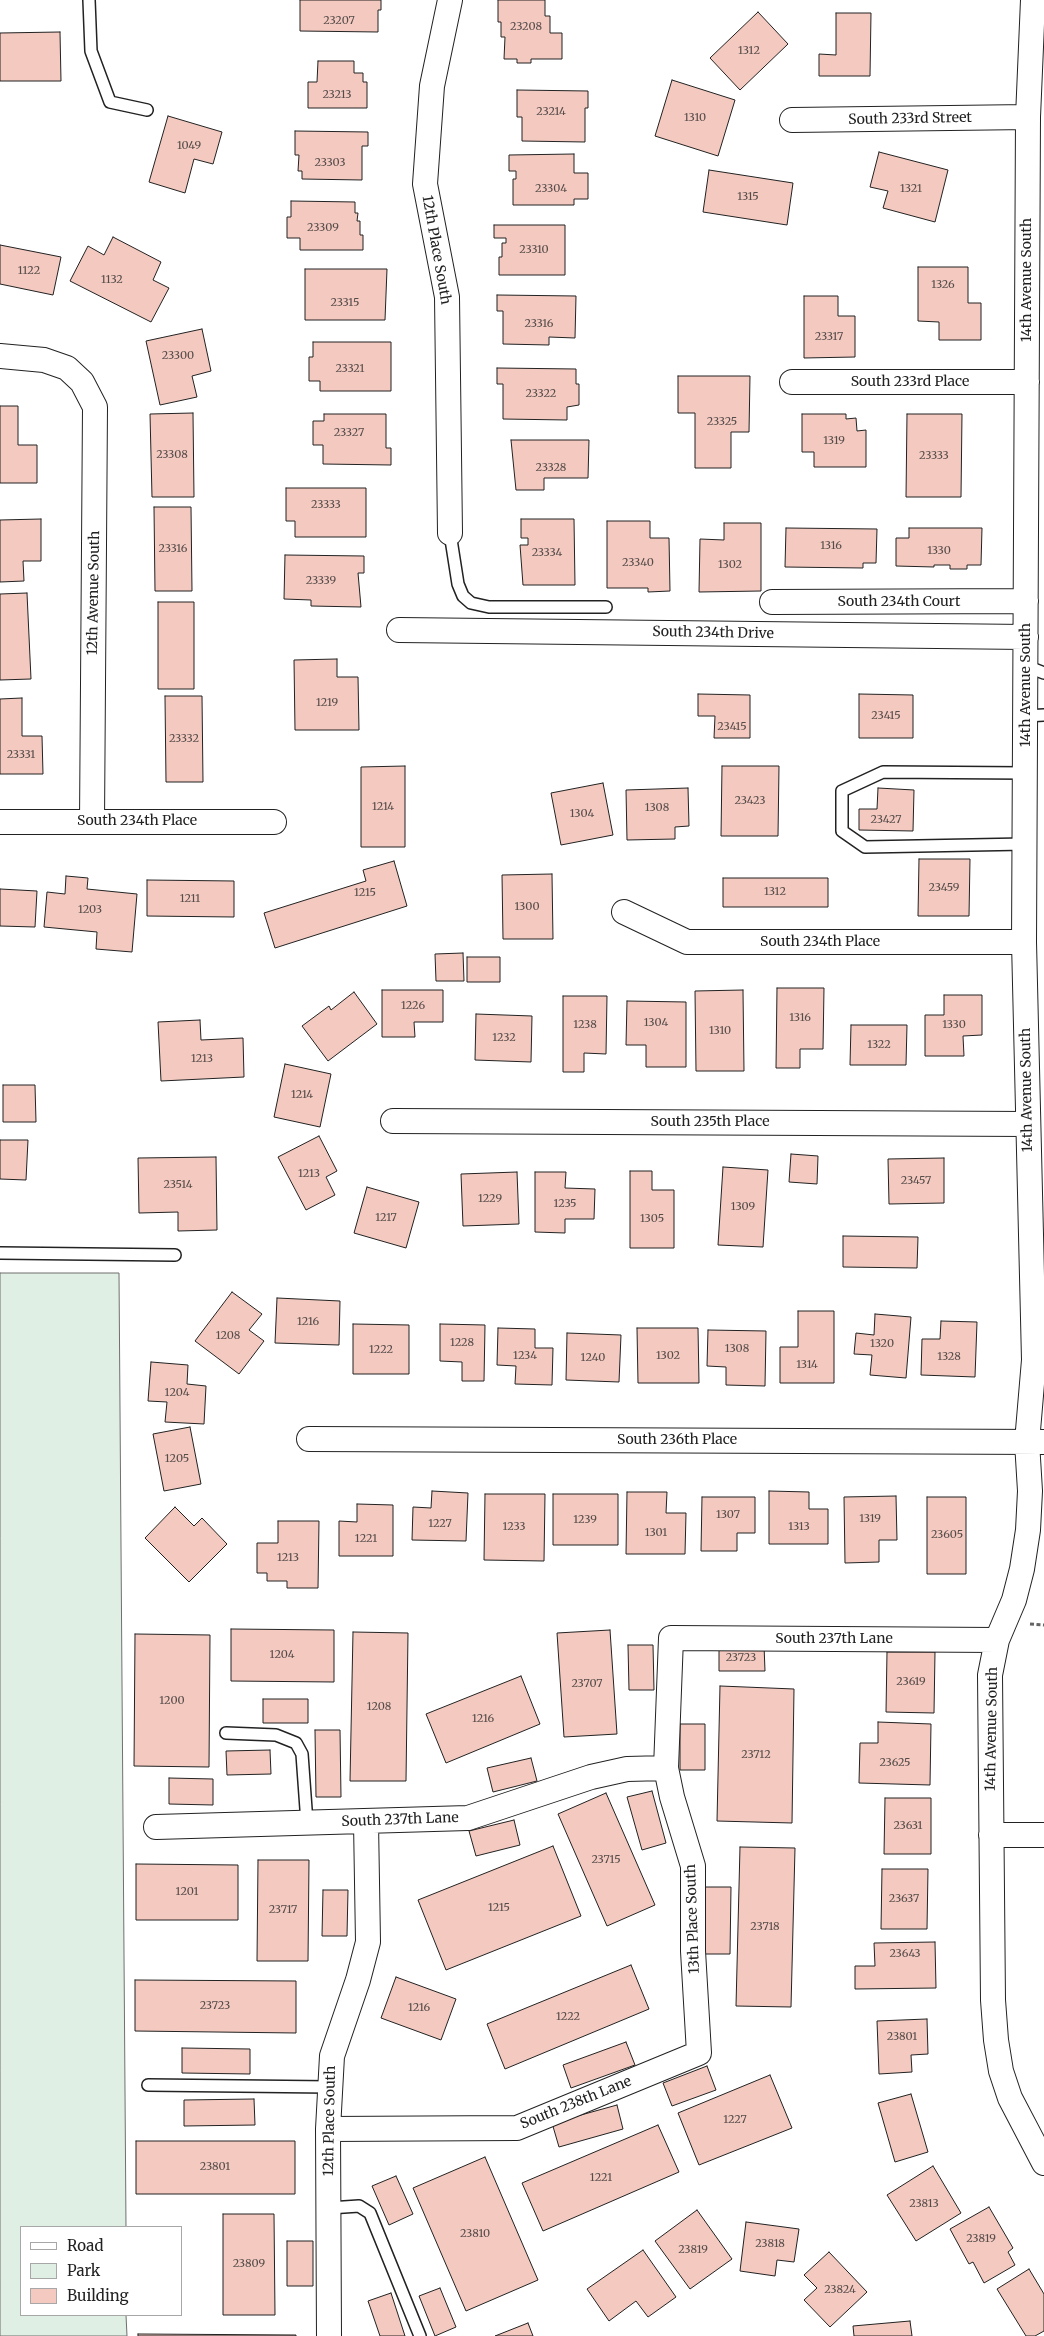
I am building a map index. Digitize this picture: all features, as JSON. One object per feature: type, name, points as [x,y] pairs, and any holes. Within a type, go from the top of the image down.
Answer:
[{"type":"street","name":"12th Place South","points":[[450,0],[432,86],[424,184],[447,297],[450,533]]},
{"type":"street","name":"14th Avenue South","points":[[1033,0],[1028,117],[1026,637],[1035,670],[1035,716],[1025,773],[1024,942],[1035,1046],[1028,1124],[1038,1262],[1034,1360],[1036,1442],[1030,1491],[1028,1530],[1022,1569],[1014,1600],[997,1640],[990,1675],[993,2000],[999,2058],[1012,2105],[1044,2163]]},
{"type":"street","name":"South 233rd Street","points":[[792,120],[1028,117]]},
{"type":"street","name":"12th Avenue South","points":[[0,356],[44,360],[58,364],[73,372],[89,393],[96,416],[92,821]]},
{"type":"street","name":"South 233rd Place","points":[[792,382],[1027,382]]},
{"type":"street","name":"South 234th Court","points":[[772,602],[1026,601]]},
{"type":"street","name":"South 234th Drive","points":[[399,630],[1026,637]]},
{"type":"street","name":"South 234th Place","points":[[0,822],[274,822]]},
{"type":"street","name":"South 234th Place","points":[[624,912],[687,942],[1024,942]]},
{"type":"street","name":"South 235th Place","points":[[393,1121],[1028,1124]]},
{"type":"street","name":"South 236th Place","points":[[309,1439],[1036,1442]]},
{"type":"street","name":"South 237th Lane","points":[[671,1638],[997,1640]]},
{"type":"street","name":"13th Place South","points":[[671,1638],[666,1768],[672,1797],[693,1866],[693,1951],[699,2053]]},
{"type":"street","name":"South 237th Lane","points":[[156,1827],[468,1818],[591,1777],[627,1769],[666,1768]]},
{"type":"street","name":"12th Place South","points":[[329,2336],[328,2129],[332,2056],[358,1980],[368,1942],[366,1822]]},
{"type":"street","points":[[992,1835],[1044,1835]]},
{"type":"street","name":"South 238th Lane","points":[[328,2129],[517,2128],[699,2053]]},
{"type":"lane","points":[[89,0],[91,51],[110,102],[147,110]]},
{"type":"lane","points":[[450,533],[458,584],[463,596],[471,604],[489,607],[606,607]]},
{"type":"lane","points":[[1025,773],[883,772],[842,791],[842,830],[865,847],[1025,844]]},
{"type":"lane","points":[[0,1253],[175,1255]]},
{"type":"lane","points":[[226,1733],[276,1735],[296,1744],[302,1754],[307,1823]]},
{"type":"lane","points":[[148,2085],[330,2087]]},
{"type":"lane","points":[[329,2208],[360,2206],[370,2213],[420,2336]]},
{"type":"green space","points":[[0,1273],[119,1273],[126,2226],[20,2226],[20,2316],[126,2316],[127,2336],[0,2336]]},
{"type":"building","points":[[300,0],[381,0],[381,10],[378,10],[378,32],[300,31]]},
{"type":"building","points":[[498,0],[545,0],[545,16],[550,16],[550,33],[562,33],[562,59],[531,59],[531,63],[517,63],[517,59],[504,59],[505,37],[501,37],[501,22],[498,22]]},
{"type":"building","points":[[758,12],[788,44],[740,90],[710,58]]},
{"type":"building","points":[[836,13],[871,13],[870,76],[819,76],[819,54],[836,55]]},
{"type":"building","points":[[60,32],[61,81],[0,81],[0,33]]},
{"type":"building","points":[[318,61],[354,61],[354,73],[363,73],[363,82],[367,82],[367,108],[308,108],[308,82],[317,82]]},
{"type":"building","points":[[672,80],[735,100],[718,156],[655,136]]},
{"type":"building","points":[[517,90],[588,91],[588,108],[585,108],[585,142],[522,141],[522,117],[517,117]]},
{"type":"building","points":[[168,116],[222,132],[213,164],[194,159],[185,193],[149,182]]},
{"type":"building","points":[[295,131],[368,132],[368,146],[362,146],[362,180],[302,179],[302,171],[298,171],[299,155],[295,155]]},
{"type":"building","points":[[879,152],[948,170],[935,222],[883,208],[888,191],[870,187]]},
{"type":"building","points":[[574,154],[574,173],[588,173],[588,199],[574,199],[574,205],[513,205],[513,179],[516,179],[516,171],[509,171],[509,155]]},
{"type":"building","points":[[709,170],[793,183],[787,225],[703,212]]},
{"type":"building","points":[[291,201],[355,202],[355,213],[358,213],[357,221],[360,221],[360,235],[363,235],[363,250],[300,250],[300,238],[287,238],[287,217],[291,217]]},
{"type":"building","points":[[494,225],[565,225],[565,275],[499,275],[499,257],[502,257],[502,243],[506,243],[506,238],[494,238]]},
{"type":"building","points":[[113,237],[161,262],[153,280],[169,288],[151,322],[70,281],[88,246],[104,255]]},
{"type":"building","points":[[0,245],[61,257],[53,295],[0,284]]},
{"type":"building","points":[[918,267],[968,267],[968,303],[981,303],[981,340],[939,340],[939,322],[918,321]]},
{"type":"building","points":[[305,269],[387,269],[385,320],[305,320]]},
{"type":"building","points":[[497,295],[576,296],[575,338],[549,337],[549,345],[503,344],[503,311],[497,311]]},
{"type":"building","points":[[804,296],[838,296],[838,316],[855,316],[855,357],[804,358]]},
{"type":"building","points":[[202,329],[211,371],[192,376],[197,397],[160,405],[146,341]]},
{"type":"building","points":[[313,342],[391,342],[391,391],[320,391],[320,381],[309,381],[309,357],[313,357]]},
{"type":"building","points":[[497,368],[576,369],[576,384],[579,384],[579,405],[567,407],[567,420],[503,419],[503,384],[497,384]]},
{"type":"building","points":[[678,376],[750,376],[749,432],[731,432],[731,468],[695,468],[695,413],[678,413]]},
{"type":"building","points":[[0,406],[18,406],[18,445],[37,445],[37,483],[0,483]]},
{"type":"building","points":[[193,413],[194,497],[152,497],[150,414]]},
{"type":"building","points":[[324,414],[386,414],[386,448],[391,448],[391,465],[323,464],[323,445],[313,445],[313,421],[324,421]]},
{"type":"building","points":[[802,414],[846,414],[846,419],[856,418],[857,431],[866,430],[866,467],[814,467],[814,452],[802,452]]},
{"type":"building","points":[[907,414],[962,414],[961,497],[906,497]]},
{"type":"building","points":[[511,440],[589,440],[588,478],[544,478],[544,490],[516,490]]},
{"type":"building","points":[[286,488],[366,488],[366,537],[295,537],[295,521],[286,521]]},
{"type":"building","points":[[154,507],[191,507],[192,591],[155,591]]},
{"type":"building","points":[[41,519],[41,561],[23,561],[24,581],[0,582],[0,520]]},
{"type":"building","points":[[521,519],[574,519],[575,585],[523,585],[520,545],[528,545],[528,538],[521,538]]},
{"type":"building","points":[[607,521],[650,521],[650,538],[669,538],[670,591],[648,592],[648,588],[607,588]]},
{"type":"building","points":[[724,523],[761,523],[761,591],[699,592],[700,539],[724,540]]},
{"type":"building","points":[[786,528],[877,529],[876,563],[863,563],[863,568],[785,567]]},
{"type":"building","points":[[909,528],[982,528],[981,565],[967,565],[967,569],[950,569],[950,565],[934,565],[934,567],[896,566],[896,538],[909,538]]},
{"type":"building","points":[[285,555],[364,556],[364,573],[358,573],[361,607],[311,606],[311,600],[284,599]]},
{"type":"building","points":[[27,593],[31,679],[0,680],[0,594]]},
{"type":"building","points":[[158,602],[194,602],[194,689],[158,689]]},
{"type":"building","points":[[337,659],[337,677],[358,677],[359,730],[295,730],[294,660]]},
{"type":"building","points":[[698,694],[750,695],[750,738],[714,738],[715,716],[698,716]]},
{"type":"building","points":[[859,694],[913,695],[913,738],[859,738]]},
{"type":"building","points":[[165,696],[202,696],[203,782],[166,782]]},
{"type":"building","points":[[22,698],[22,736],[42,736],[43,774],[0,774],[0,699]]},
{"type":"building","points":[[405,766],[405,847],[361,847],[361,767]]},
{"type":"building","points":[[722,766],[779,766],[778,836],[721,836]]},
{"type":"building","points":[[603,783],[613,835],[561,845],[551,793]]},
{"type":"building","points":[[688,788],[689,826],[675,827],[675,839],[627,840],[626,790]]},
{"type":"building","points":[[878,788],[914,790],[913,831],[859,830],[859,809],[877,809]]},
{"type":"building","points":[[919,859],[970,859],[969,916],[918,916]]},
{"type":"building","points":[[394,861],[407,906],[275,948],[264,913],[366,881],[363,870]]},
{"type":"building","points":[[552,874],[553,939],[503,939],[502,875]]},
{"type":"building","points":[[66,876],[88,878],[87,889],[137,894],[132,952],[96,949],[97,932],[44,927],[47,892],[65,894]]},
{"type":"building","points":[[723,878],[828,878],[828,907],[723,907]]},
{"type":"building","points":[[147,880],[234,881],[234,917],[147,916]]},
{"type":"building","points":[[0,889],[37,891],[35,927],[0,926]]},
{"type":"building","points":[[463,953],[464,981],[436,981],[435,954]]},
{"type":"building","points":[[467,957],[500,957],[500,982],[467,982]]},
{"type":"building","points":[[777,988],[824,988],[823,1049],[800,1049],[800,1068],[776,1068]]},
{"type":"building","points":[[382,990],[443,990],[443,1022],[414,1022],[415,1037],[382,1037]]},
{"type":"building","points":[[743,990],[744,1071],[696,1071],[695,991]]},
{"type":"building","points":[[354,992],[377,1024],[328,1061],[302,1026],[329,1006],[331,1010]]},
{"type":"building","points":[[944,995],[982,995],[982,1035],[963,1036],[964,1056],[925,1056],[925,1015],[944,1015]]},
{"type":"building","points":[[563,996],[607,996],[606,1054],[584,1053],[584,1072],[563,1072]]},
{"type":"building","points":[[627,1001],[686,1002],[686,1067],[646,1067],[646,1045],[626,1045]]},
{"type":"building","points":[[476,1014],[532,1016],[531,1062],[475,1060]]},
{"type":"building","points":[[200,1020],[201,1040],[243,1038],[244,1077],[161,1081],[158,1022]]},
{"type":"building","points":[[851,1025],[907,1025],[906,1065],[850,1065]]},
{"type":"building","points":[[285,1064],[331,1074],[320,1127],[274,1117]]},
{"type":"building","points":[[3,1085],[35,1085],[36,1122],[3,1122]]},
{"type":"building","points":[[319,1136],[337,1171],[326,1177],[335,1195],[306,1210],[278,1157]]},
{"type":"building","points":[[0,1140],[28,1140],[26,1180],[0,1179]]},
{"type":"building","points":[[791,1154],[818,1156],[817,1184],[789,1182]]},
{"type":"building","points":[[216,1157],[217,1230],[178,1231],[178,1212],[139,1213],[138,1158]]},
{"type":"building","points":[[944,1158],[944,1203],[889,1204],[888,1159]]},
{"type":"building","points":[[723,1167],[768,1170],[763,1247],[718,1245]]},
{"type":"building","points":[[630,1171],[652,1171],[652,1190],[674,1190],[674,1248],[630,1248]]},
{"type":"building","points":[[517,1172],[519,1224],[463,1226],[461,1174]]},
{"type":"building","points":[[535,1172],[566,1172],[565,1188],[595,1189],[594,1219],[565,1219],[565,1233],[535,1232]]},
{"type":"building","points":[[367,1187],[419,1202],[406,1248],[354,1233]]},
{"type":"building","points":[[843,1236],[918,1237],[917,1268],[843,1267]]},
{"type":"building","points":[[232,1292],[262,1314],[249,1330],[264,1341],[239,1374],[195,1341]]},
{"type":"building","points":[[277,1298],[340,1301],[339,1345],[275,1343]]},
{"type":"building","points":[[798,1311],[834,1311],[834,1383],[780,1383],[780,1347],[798,1347]]},
{"type":"building","points":[[875,1314],[911,1317],[906,1378],[870,1375],[872,1355],[854,1354],[856,1333],[874,1335]]},
{"type":"building","points":[[941,1321],[977,1322],[975,1377],[921,1375],[922,1339],[940,1339]]},
{"type":"building","points":[[353,1324],[409,1325],[409,1374],[353,1374]]},
{"type":"building","points":[[440,1324],[485,1325],[484,1381],[462,1381],[462,1362],[440,1361]]},
{"type":"building","points":[[498,1328],[535,1329],[535,1348],[553,1348],[552,1385],[515,1384],[516,1366],[497,1365]]},
{"type":"building","points":[[637,1328],[698,1328],[699,1383],[638,1383]]},
{"type":"building","points":[[708,1330],[766,1331],[765,1386],[726,1385],[726,1367],[707,1366]]},
{"type":"building","points":[[567,1333],[621,1335],[619,1382],[566,1380]]},
{"type":"building","points":[[151,1362],[188,1365],[187,1384],[206,1386],[204,1424],[165,1422],[167,1402],[148,1401]]},
{"type":"building","points":[[190,1427],[201,1484],[164,1491],[153,1434]]},
{"type":"building","points":[[432,1491],[468,1493],[466,1541],[412,1540],[413,1507],[431,1508]]},
{"type":"building","points":[[769,1491],[809,1492],[809,1509],[828,1509],[828,1544],[769,1544]]},
{"type":"building","points":[[627,1492],[667,1492],[666,1513],[686,1513],[685,1554],[626,1554]]},
{"type":"building","points":[[485,1494],[545,1494],[544,1561],[484,1560]]},
{"type":"building","points":[[553,1494],[618,1494],[618,1545],[553,1545]]},
{"type":"building","points":[[896,1496],[897,1540],[879,1540],[879,1562],[845,1563],[844,1497]]},
{"type":"building","points":[[702,1497],[755,1497],[755,1533],[737,1533],[737,1551],[701,1551]]},
{"type":"building","points":[[927,1497],[966,1497],[966,1574],[927,1574]]},
{"type":"building","points":[[357,1504],[393,1505],[393,1556],[339,1556],[339,1521],[357,1522]]},
{"type":"building","points":[[175,1507],[194,1526],[202,1518],[227,1544],[189,1582],[145,1538]]},
{"type":"building","points":[[278,1521],[319,1521],[318,1588],[287,1588],[287,1581],[267,1581],[267,1573],[257,1573],[257,1543],[278,1543]]},
{"type":"building","points":[[231,1629],[334,1630],[334,1682],[231,1681]]},
{"type":"building","points":[[610,1630],[617,1734],[564,1737],[557,1633]]},
{"type":"building","points":[[353,1632],[408,1633],[406,1781],[350,1781]]},
{"type":"building","points":[[135,1634],[210,1635],[209,1767],[134,1766]]},
{"type":"building","points":[[628,1645],[653,1645],[654,1690],[629,1690]]},
{"type":"building","points":[[719,1645],[764,1645],[765,1671],[719,1671]]},
{"type":"building","points":[[887,1652],[935,1652],[934,1713],[886,1712]]},
{"type":"building","points":[[521,1676],[540,1724],[446,1763],[426,1714]]},
{"type":"building","points":[[720,1686],[794,1689],[792,1823],[717,1821]]},
{"type":"building","points":[[263,1699],[308,1699],[308,1723],[263,1723]]},
{"type":"building","points":[[878,1722],[931,1724],[930,1785],[859,1783],[860,1743],[878,1743]]},
{"type":"building","points":[[680,1724],[705,1724],[705,1770],[680,1770]]},
{"type":"building","points":[[315,1730],[340,1730],[341,1797],[316,1797]]},
{"type":"building","points":[[270,1750],[271,1774],[227,1775],[226,1751]]},
{"type":"building","points":[[531,1758],[537,1781],[493,1792],[487,1768]]},
{"type":"building","points":[[169,1778],[213,1779],[213,1805],[169,1804]]},
{"type":"building","points":[[652,1791],[666,1843],[642,1850],[627,1797]]},
{"type":"building","points":[[606,1793],[655,1905],[607,1926],[558,1814]]},
{"type":"building","points":[[885,1798],[931,1798],[931,1854],[884,1854]]},
{"type":"building","points":[[514,1820],[520,1845],[476,1856],[469,1831]]},
{"type":"building","points":[[553,1846],[581,1916],[446,1970],[418,1900]]},
{"type":"building","points":[[740,1847],[795,1848],[791,2007],[736,2006]]},
{"type":"building","points":[[258,1860],[309,1860],[308,1961],[257,1961]]},
{"type":"building","points":[[136,1864],[238,1865],[238,1920],[136,1920]]},
{"type":"building","points":[[882,1869],[928,1869],[927,1929],[881,1929]]},
{"type":"building","points":[[704,1887],[731,1887],[730,1954],[704,1954]]},
{"type":"building","points":[[323,1890],[348,1890],[347,1936],[322,1936]]},
{"type":"building","points":[[935,1942],[936,1988],[855,1989],[855,1966],[875,1966],[874,1943]]},
{"type":"building","points":[[631,1965],[649,2009],[505,2069],[487,2024]]},
{"type":"building","points":[[396,1977],[456,1999],[441,2040],[381,2018]]},
{"type":"building","points":[[135,1980],[296,1981],[296,2033],[135,2031]]},
{"type":"building","points":[[927,2019],[928,2054],[911,2055],[912,2072],[879,2074],[877,2021]]},
{"type":"building","points":[[626,2042],[635,2065],[571,2088],[563,2065]]},
{"type":"building","points":[[182,2048],[250,2049],[250,2074],[182,2073]]},
{"type":"building","points":[[707,2066],[716,2090],[672,2106],[663,2083]]},
{"type":"building","points":[[770,2075],[792,2128],[699,2165],[678,2113]]},
{"type":"building","points":[[911,2094],[928,2152],[895,2162],[878,2103]]},
{"type":"building","points":[[254,2099],[255,2125],[184,2126],[184,2100]]},
{"type":"building","points":[[617,2105],[623,2129],[559,2147],[552,2123]]},
{"type":"building","points":[[658,2125],[679,2172],[543,2231],[522,2183]]},
{"type":"building","points":[[136,2141],[295,2141],[295,2194],[136,2194]]},
{"type":"building","points":[[485,2157],[538,2280],[466,2311],[413,2188]]},
{"type":"building","points":[[933,2166],[961,2213],[916,2241],[887,2195]]},
{"type":"building","points":[[396,2176],[413,2214],[389,2225],[372,2186]]},
{"type":"building","points":[[989,2207],[1013,2248],[1008,2252],[1015,2265],[984,2283],[973,2262],[969,2264],[950,2229]]},
{"type":"building","points":[[697,2210],[732,2259],[690,2289],[655,2241]]},
{"type":"building","points":[[223,2214],[274,2214],[275,2315],[223,2315]]},
{"type":"building","points":[[746,2222],[799,2229],[794,2262],[777,2260],[775,2276],[740,2271]]},
{"type":"building","points":[[287,2241],[313,2241],[313,2286],[287,2286]]},
{"type":"building","points":[[643,2250],[676,2297],[648,2317],[636,2301],[609,2321],[587,2289]]},
{"type":"building","points":[[829,2252],[867,2292],[830,2327],[804,2300],[817,2288],[804,2275]]},
{"type":"building","points":[[1029,2269],[1044,2294],[1044,2331],[1035,2336],[1026,2336],[997,2289]]},
{"type":"building","points":[[440,2288],[456,2327],[435,2336],[419,2296]]},
{"type":"building","points":[[391,2293],[405,2336],[380,2336],[368,2301]]},
{"type":"building","points":[[910,2321],[912,2336],[854,2336],[853,2326]]},
{"type":"building","points":[[528,2323],[533,2336],[495,2336]]},
{"type":"building","points":[[138,2334],[296,2335],[296,2336],[138,2336]]}]
